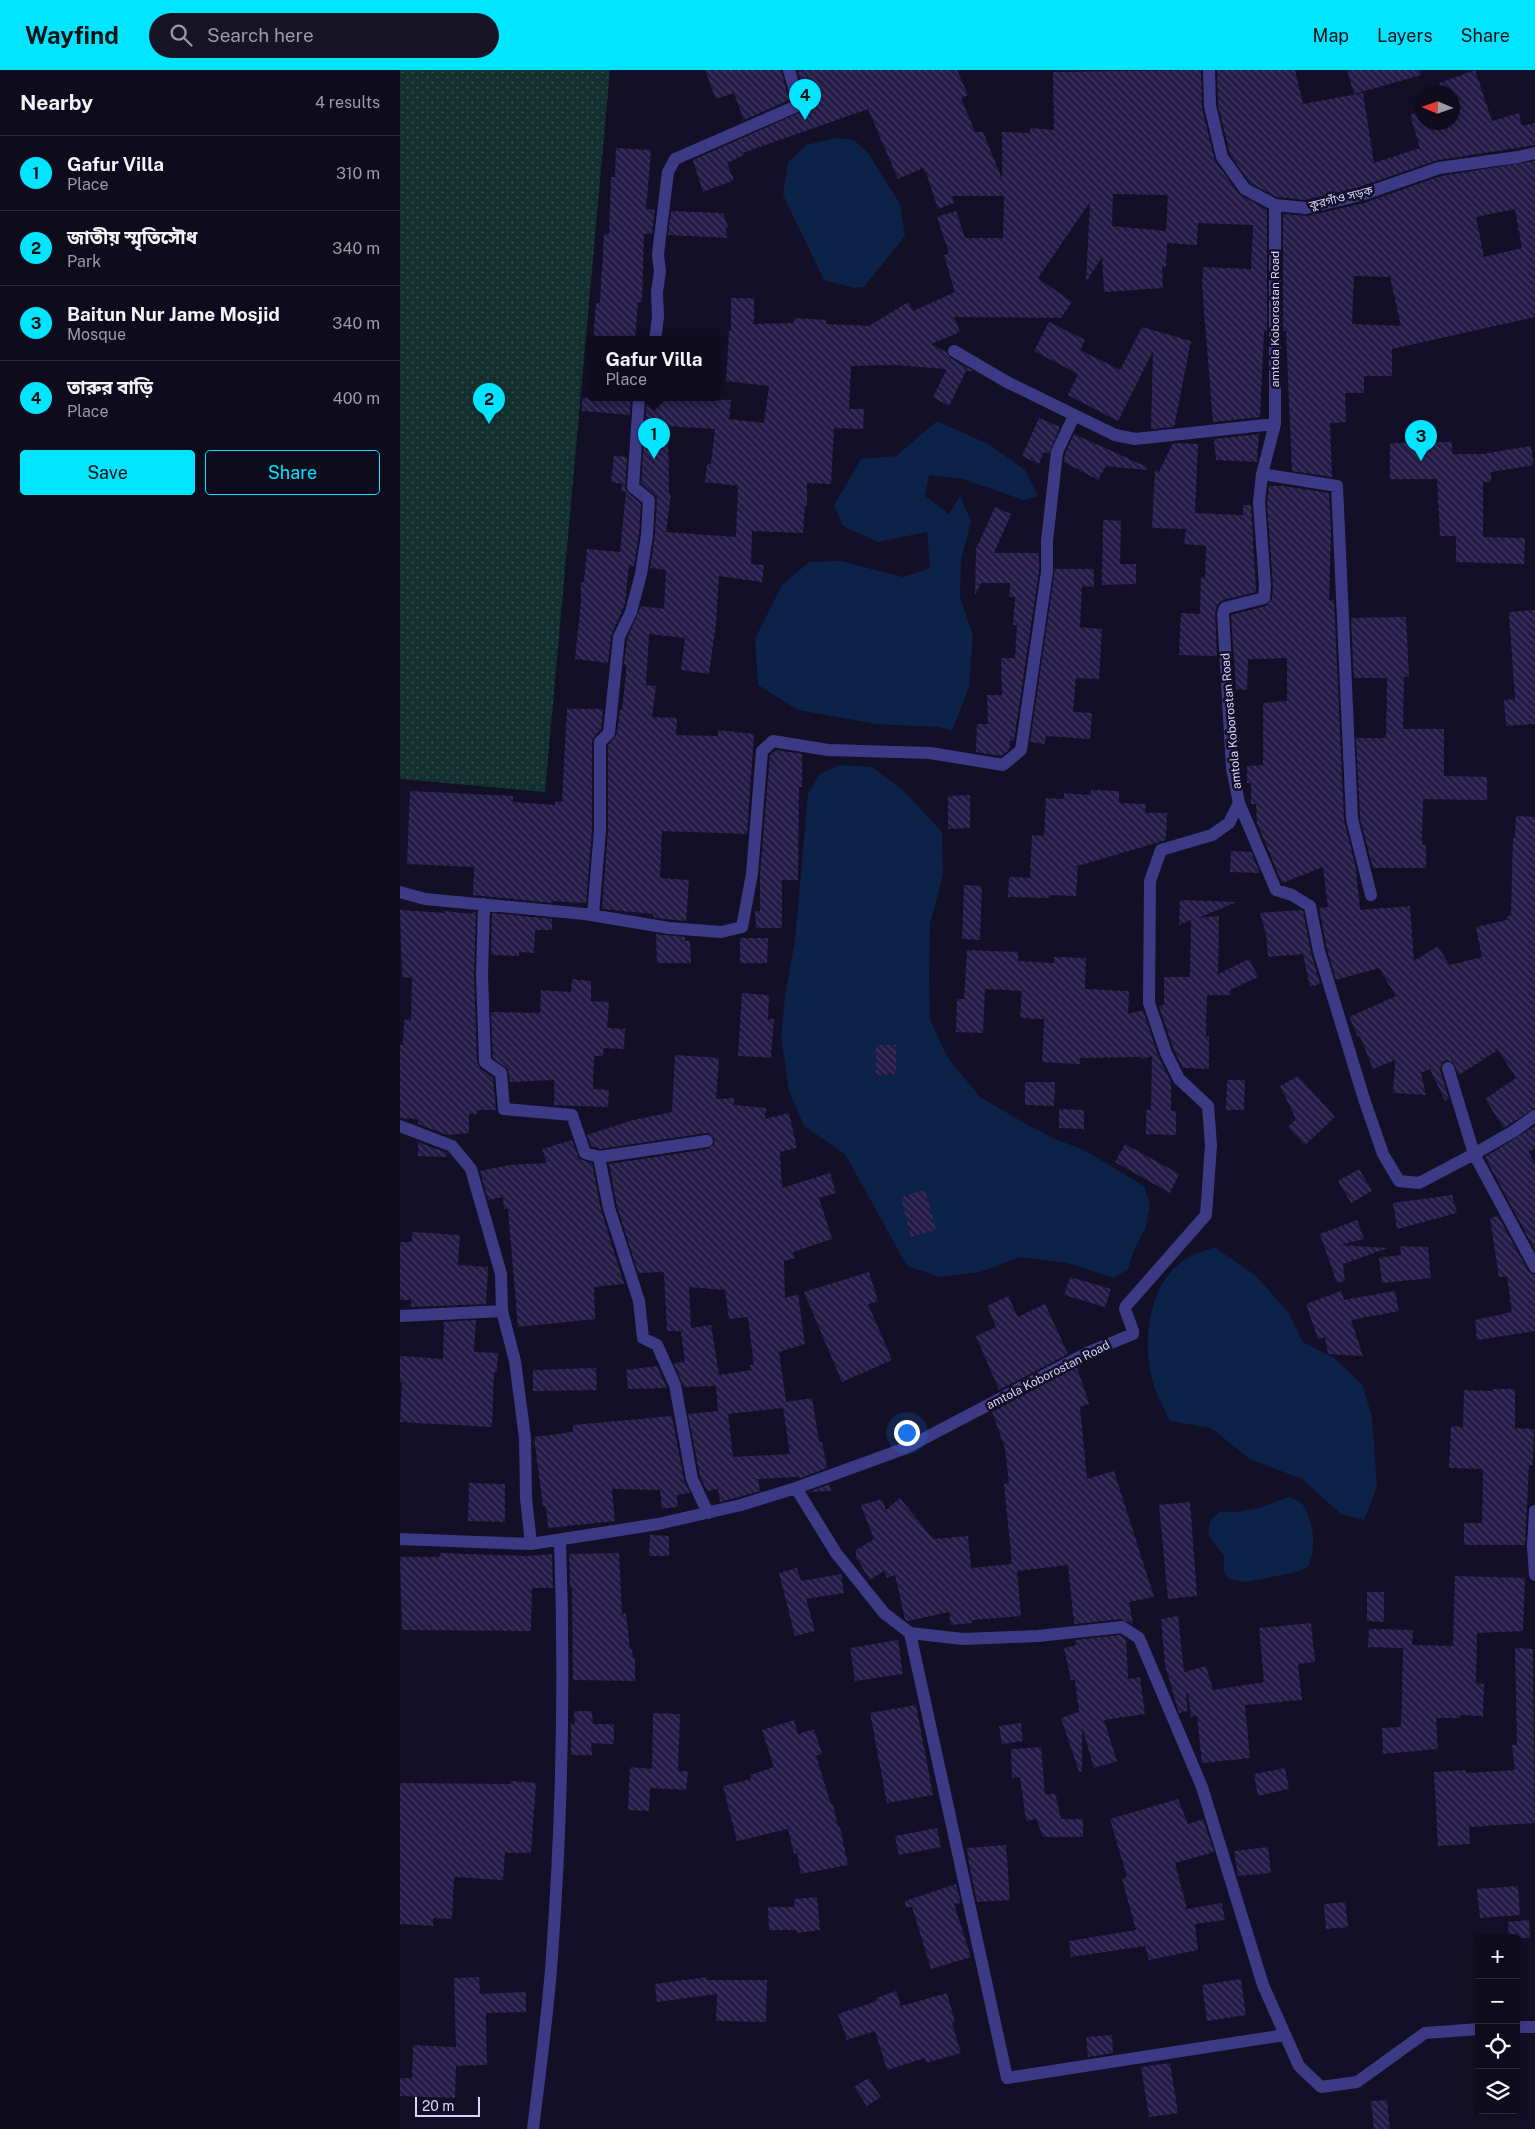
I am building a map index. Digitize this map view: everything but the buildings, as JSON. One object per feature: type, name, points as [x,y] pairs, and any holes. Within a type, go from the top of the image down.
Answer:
[{"type":"street","points":[[656,336],[658,317],[657,292],[660,271],[658,256],[668,172],[675,159],[799,105],[789,70]]},
{"type":"street","name":"কুরগাঁও সড়ক","points":[[1209,70],[1210,106],[1222,157],[1245,189],[1275,205],[1306,208],[1361,195],[1439,168],[1535,153]]},
{"type":"street","name":"amtola Koborostan Road","points":[[796,1488],[906,1448],[1089,1352],[1133,1334],[1134,1331],[1125,1309],[1126,1306],[1206,1215],[1212,1144],[1208,1106],[1179,1079],[1166,1053],[1148,1003],[1150,881],[1161,850],[1212,835],[1229,823],[1238,803],[1232,768],[1223,614],[1226,608],[1264,598],[1265,586],[1259,502],[1262,474],[1275,424],[1275,205]]},
{"type":"street","points":[[954,351],[1007,382],[1115,435],[1135,439],[1275,424]]},
{"type":"street","points":[[593,915],[600,830],[600,742],[609,733],[619,637],[631,612],[647,536],[649,500],[633,486],[639,401]]},
{"type":"street","points":[[400,892],[425,899],[593,915],[669,928],[721,932],[742,927],[752,874],[762,751],[773,741],[828,750],[930,753],[1003,765],[1021,750],[1047,572],[1047,540],[1057,452],[1074,416]]},
{"type":"street","points":[[1262,474],[1337,486],[1352,819],[1371,895]]},
{"type":"street","points":[[1238,803],[1276,890],[1310,906],[1319,951],[1364,1099],[1383,1154],[1399,1181],[1419,1183],[1474,1154],[1535,1116]]},
{"type":"street","points":[[484,904],[482,975],[485,1062],[501,1073],[504,1109],[572,1115],[585,1153],[599,1157],[707,1141]]},
{"type":"street","points":[[1448,1068],[1474,1154],[1535,1267]]},
{"type":"street","points":[[400,1126],[452,1146],[471,1169],[501,1274],[502,1311],[515,1361],[524,1428],[526,1498],[531,1544]]},
{"type":"street","points":[[599,1157],[609,1208],[639,1301],[643,1338],[656,1345],[675,1385],[692,1480],[708,1512]]},
{"type":"street","points":[[400,1316],[502,1311]]},
{"type":"street","points":[[400,1539],[531,1544],[658,1524],[741,1505],[796,1488],[842,1561],[884,1612],[910,1633],[963,1639],[1063,1634],[1122,1627],[1139,1638],[1202,1787],[1263,1986],[1299,2066],[1321,2087],[1357,2082],[1426,2033],[1475,2029]]},
{"type":"street","points":[[1535,1511],[1533,1546],[1535,1575]]},
{"type":"street","points":[[534,2129],[552,1957],[562,1776],[563,1637],[560,1540]]},
{"type":"street","points":[[910,1633],[1007,2078],[1285,2035]]},
{"type":"street","points":[[1520,2027],[1535,2027]]},
{"type":"green space","points":[[400,70],[610,70],[545,792],[400,779]]},
{"type":"water","points":[[836,138],[854,140],[868,153],[900,204],[905,236],[864,287],[854,288],[824,280],[783,195],[788,163],[806,145]]},
{"type":"water","points":[[937,421],[988,444],[1025,470],[1038,496],[1023,500],[963,479],[929,475],[925,496],[949,514],[960,496],[971,521],[961,560],[960,597],[973,635],[969,687],[952,731],[940,727],[876,724],[798,710],[758,685],[755,639],[782,585],[809,562],[840,561],[903,577],[930,568],[927,532],[878,542],[843,526],[834,505],[861,459],[896,456]]},
{"type":"water","points":[[839,765],[872,767],[903,790],[942,832],[943,875],[930,924],[930,1020],[948,1058],[980,1097],[1055,1139],[1084,1150],[1144,1186],[1150,1205],[1146,1227],[1134,1250],[1128,1269],[1114,1278],[1068,1263],[1020,1257],[980,1272],[940,1277],[907,1266],[845,1154],[804,1126],[789,1091],[781,1037],[785,996],[795,940],[808,794],[820,774]]},
{"type":"water","points":[[1214,1247],[1255,1275],[1288,1312],[1303,1342],[1334,1358],[1362,1384],[1372,1417],[1377,1487],[1364,1520],[1341,1514],[1302,1479],[1250,1459],[1211,1428],[1170,1421],[1155,1390],[1149,1363],[1148,1346],[1152,1311],[1165,1279],[1176,1267],[1189,1257]]},
{"type":"water","points":[[1289,1497],[1302,1504],[1310,1519],[1313,1551],[1309,1566],[1297,1572],[1246,1582],[1228,1579],[1224,1571],[1224,1556],[1208,1535],[1210,1521],[1220,1512],[1237,1512],[1259,1508]]},
{"type":"place","name":"তারুর বাড়ি","points":[[805,120]]},
{"type":"place","name":"জাতীয় স্মৃতিসৌধ","points":[[489,424]]},
{"type":"place","name":"Gafur Villa","points":[[654,459]]},
{"type":"place","name":"Baitun Nur Jame Mosjid","points":[[1421,461]]}]
